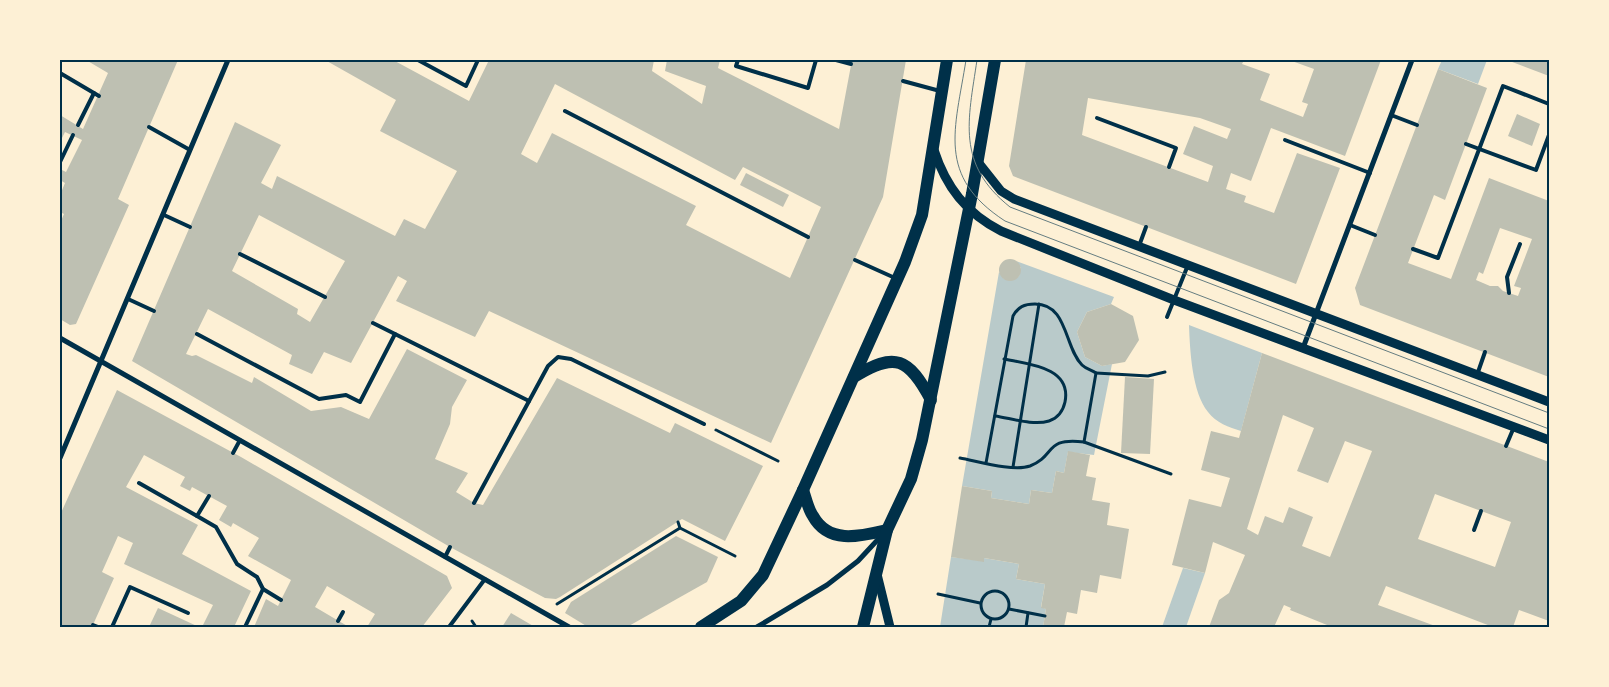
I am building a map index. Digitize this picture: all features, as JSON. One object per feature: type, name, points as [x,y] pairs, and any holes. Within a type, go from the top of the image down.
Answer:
[{"type":"main road","points":[[701,627],[741,601],[762,575],[803,490],[897,279],[922,215],[947,60]]},
{"type":"main road","points":[[863,627],[887,530],[911,479],[931,400],[978,162],[994,60]]},
{"type":"main road","points":[[853,377],[876,363],[892,362],[906,366],[918,376],[931,400]]},
{"type":"main road","points":[[803,490],[813,516],[824,529],[840,536],[857,537],[887,530]]},
{"type":"street","points":[[60,458],[103,361],[228,60]]},
{"type":"street","points":[[1303,348],[1412,60]]},
{"type":"street","points":[[933,147],[941,172],[954,194],[986,224],[1001,232],[1174,300],[1549,440]]},
{"type":"street","points":[[978,162],[1001,191],[1014,199],[1477,375],[1548,400]]},
{"type":"street","points":[[60,338],[569,627]]},
{"type":"street","points":[[758,627],[827,585],[858,561],[887,530]]},
{"type":"street","points":[[876,571],[890,627]]},
{"type":"lane","points":[[418,60],[466,86],[478,60]]},
{"type":"lane","points":[[738,60],[736,66],[808,88],[816,60]]},
{"type":"lane","points":[[836,60],[851,64]]},
{"type":"lane","points":[[60,73],[99,96]]},
{"type":"lane","points":[[903,81],[942,92]]},
{"type":"lane","points":[[1413,249],[1438,258],[1502,86],[1549,104]]},
{"type":"lane","points":[[78,126],[94,93]]},
{"type":"lane","points":[[565,111],[808,238]]},
{"type":"lane","points":[[1392,115],[1417,125]]},
{"type":"lane","points":[[1097,118],[1176,148],[1169,168]]},
{"type":"lane","points":[[149,127],[190,150]]},
{"type":"lane","points":[[1466,144],[1536,170],[1549,135]]},
{"type":"lane","points":[[60,162],[73,136]]},
{"type":"lane","points":[[1285,140],[1370,172]]},
{"type":"lane","points":[[164,215],[190,227]]},
{"type":"lane","points":[[1350,225],[1375,235]]},
{"type":"lane","points":[[1139,246],[1146,227]]},
{"type":"lane","points":[[1509,293],[1507,277],[1520,244]]},
{"type":"lane","points":[[240,254],[325,297]]},
{"type":"lane","points":[[855,260],[897,279]]},
{"type":"lane","points":[[1167,317],[1188,265]]},
{"type":"lane","points":[[128,299],[154,312]]},
{"type":"lane","points":[[373,323],[529,402]]},
{"type":"lane","points":[[197,334],[319,399],[346,395],[360,402],[395,334]]},
{"type":"lane","points":[[1477,375],[1485,352]]},
{"type":"lane","points":[[474,503],[548,366],[558,357],[571,359],[704,424]]},
{"type":"lane","points":[[1506,446],[1514,427]]},
{"type":"lane","points":[[233,453],[240,440]]},
{"type":"lane","points":[[139,483],[216,527],[236,564],[257,577],[263,589],[281,600]]},
{"type":"lane","points":[[197,516],[209,496]]},
{"type":"lane","points":[[1474,530],[1481,511]]},
{"type":"lane","points":[[445,557],[450,547]]},
{"type":"lane","points":[[449,627],[485,579]]},
{"type":"lane","points":[[112,627],[130,587],[188,613]]},
{"type":"lane","points":[[245,627],[263,589]]},
{"type":"lane","points":[[338,621],[344,612]]},
{"type":"lane","points":[[93,625],[98,627]]},
{"type":"path","points":[[986,463],[1012,316],[1017,309],[1026,304],[1039,304],[1050,308],[1058,316],[1074,354],[1083,366],[1096,373],[1148,376],[1166,372]]},
{"type":"path","points":[[1012,467],[1039,304]]},
{"type":"path","points":[[994,416],[1047,422],[1059,416],[1065,405],[1067,393],[1063,382],[1055,373],[1030,364],[1004,359]]},
{"type":"path","points":[[1084,442],[1096,373]]},
{"type":"path","points":[[704,424],[778,460]]},
{"type":"path","points":[[960,458],[1012,467],[1030,466],[1052,446],[1067,440],[1084,442],[1171,474]]},
{"type":"path","points":[[678,522],[680,528],[735,556]]},
{"type":"path","points":[[556,605],[680,528]]},
{"type":"path","points":[[990,591],[1001,592],[1008,599],[1009,609],[1005,616],[999,620],[991,620],[983,613],[980,603],[982,598],[990,591]]},
{"type":"path","points":[[938,594],[980,603]]},
{"type":"path","points":[[1009,609],[1045,616]]},
{"type":"path","points":[[1026,627],[1028,613]]},
{"type":"path","points":[[988,627],[991,620]]},
{"type":"shaded area","points":[[1442,60],[1487,60],[1478,84],[1438,69]]},
{"type":"shaded area","points":[[1016,261],[1114,297],[1111,304],[1087,312],[1077,332],[1085,357],[1102,366],[1112,364],[1094,455],[1068,452],[1064,473],[1056,471],[1052,493],[1031,490],[1029,504],[991,498],[992,491],[962,486],[999,272],[1004,279],[1012,280],[1019,276],[1021,268]]},
{"type":"shaded area","points":[[1189,325],[1262,353],[1241,431],[1215,419],[1208,412],[1198,394],[1193,371]]},
{"type":"shaded area","points":[[951,557],[984,561],[984,558],[1019,564],[1016,579],[1045,584],[1041,607],[1046,609],[1043,627],[940,627]]},
{"type":"shaded area","points":[[1183,568],[1205,573],[1186,627],[1162,627]]},
{"type":"building","points":[[86,60],[113,60],[118,62],[119,60],[178,60],[118,199],[129,205],[76,324],[70,325],[60,319],[60,223],[64,214],[60,212],[60,195],[65,183],[60,180],[60,169],[66,172],[82,140],[65,132],[60,142],[60,115],[83,129],[108,73]]},
{"type":"building","points":[[325,60],[393,60],[469,101],[489,60],[654,60],[652,71],[702,104],[706,86],[665,71],[667,60],[720,60],[718,68],[839,129],[852,60],[906,60],[883,197],[771,443],[489,311],[475,337],[396,301],[407,281],[398,276],[351,363],[324,352],[312,374],[289,364],[292,355],[208,309],[186,354],[196,355],[252,383],[254,377],[311,411],[341,407],[369,419],[407,349],[467,380],[452,407],[450,424],[435,459],[468,473],[456,492],[474,503],[483,505],[557,378],[670,433],[675,423],[763,466],[725,541],[682,519],[560,597],[556,599],[545,598],[450,547],[132,361],[235,122],[281,145],[261,183],[272,189],[277,176],[395,236],[404,219],[425,229],[457,171],[380,131],[396,100]],"holes":[[[555,84],[735,180],[743,167],[821,207],[790,278],[686,225],[696,206],[552,133],[537,163],[521,154]],[[259,215],[345,261],[310,322],[297,314],[298,309],[232,271]]]},
{"type":"building","points":[[1026,60],[1244,60],[1242,64],[1270,74],[1260,100],[1303,117],[1308,104],[1302,102],[1314,69],[1289,60],[1381,60],[1345,156],[1271,128],[1251,181],[1231,173],[1226,189],[1246,196],[1244,202],[1274,213],[1297,153],[1340,168],[1296,284],[1013,176],[1009,166]],"holes":[[[1088,98],[1200,118],[1231,129],[1227,139],[1194,126],[1183,154],[1213,166],[1208,182],[1082,135]]]},
{"type":"building","points":[[1507,60],[1549,60],[1549,76]]},
{"type":"building","points":[[1438,69],[1487,88],[1445,200],[1434,195],[1408,263],[1451,279],[1489,178],[1549,201],[1549,377],[1360,305],[1355,288]],"holes":[[[1500,228],[1532,239],[1514,286],[1521,288],[1518,296],[1503,291],[1498,286],[1490,286],[1476,280],[1479,272],[1483,274]]]},
{"type":"building","points":[[1517,114],[1540,124],[1532,146],[1508,136]]},
{"type":"building","points":[[746,173],[789,195],[783,207],[740,185]]},
{"type":"building","points":[[1010,259],[1020,266],[1021,270],[1014,280],[1010,281],[1000,274],[999,270],[1006,260]]},
{"type":"building","points":[[1111,304],[1133,316],[1139,340],[1125,362],[1102,366],[1085,357],[1077,332],[1087,312]]},
{"type":"building","points":[[1262,353],[1549,462],[1549,621],[1519,610],[1513,627],[1493,627],[1386,586],[1378,605],[1438,627],[1332,627],[1290,610],[1291,608],[1284,605],[1274,627],[1209,627],[1219,600],[1229,593],[1245,555],[1213,542],[1205,573],[1172,565],[1189,499],[1221,507],[1230,478],[1201,470],[1211,431],[1239,438]],"holes":[[[1283,415],[1314,428],[1297,471],[1328,483],[1345,441],[1372,451],[1330,557],[1302,546],[1313,517],[1289,507],[1283,523],[1265,516],[1258,535],[1247,529]],[[1435,494],[1511,522],[1495,567],[1418,539]]]},
{"type":"building","points":[[1125,377],[1154,379],[1150,454],[1121,453]]},
{"type":"building","points":[[117,390],[241,457],[447,576],[452,588],[422,627],[367,627],[375,614],[327,586],[315,607],[349,627],[254,627],[266,599],[278,606],[291,580],[248,556],[259,538],[233,523],[231,527],[219,520],[227,506],[192,487],[190,491],[180,486],[185,477],[144,455],[126,487],[198,525],[182,554],[251,591],[234,627],[202,627],[213,605],[124,564],[133,543],[118,536],[102,572],[114,578],[92,627],[60,627],[60,515]]},
{"type":"building","points":[[1068,451],[1090,455],[1086,476],[1096,478],[1092,500],[1110,503],[1107,525],[1129,529],[1121,579],[1100,575],[1097,593],[1081,590],[1077,614],[1067,612],[1064,627],[1043,627],[1046,609],[1041,608],[1045,584],[1016,579],[1019,564],[984,558],[984,562],[951,557],[962,486],[992,491],[991,498],[1029,504],[1031,490],[1052,493],[1056,471],[1064,473]]},
{"type":"building","points":[[676,536],[718,557],[707,582],[627,627],[588,627],[565,613],[571,602]]},
{"type":"building","points":[[158,608],[199,627],[149,627]]},
{"type":"building","points":[[511,613],[535,627],[502,627]]},
{"type":"tram line","points":[[966,60],[955,130],[959,169],[968,187],[983,204],[1005,221],[1549,429]]},
{"type":"tram line","points":[[977,60],[969,122],[973,158],[993,191],[1010,207],[1549,413]]}]
